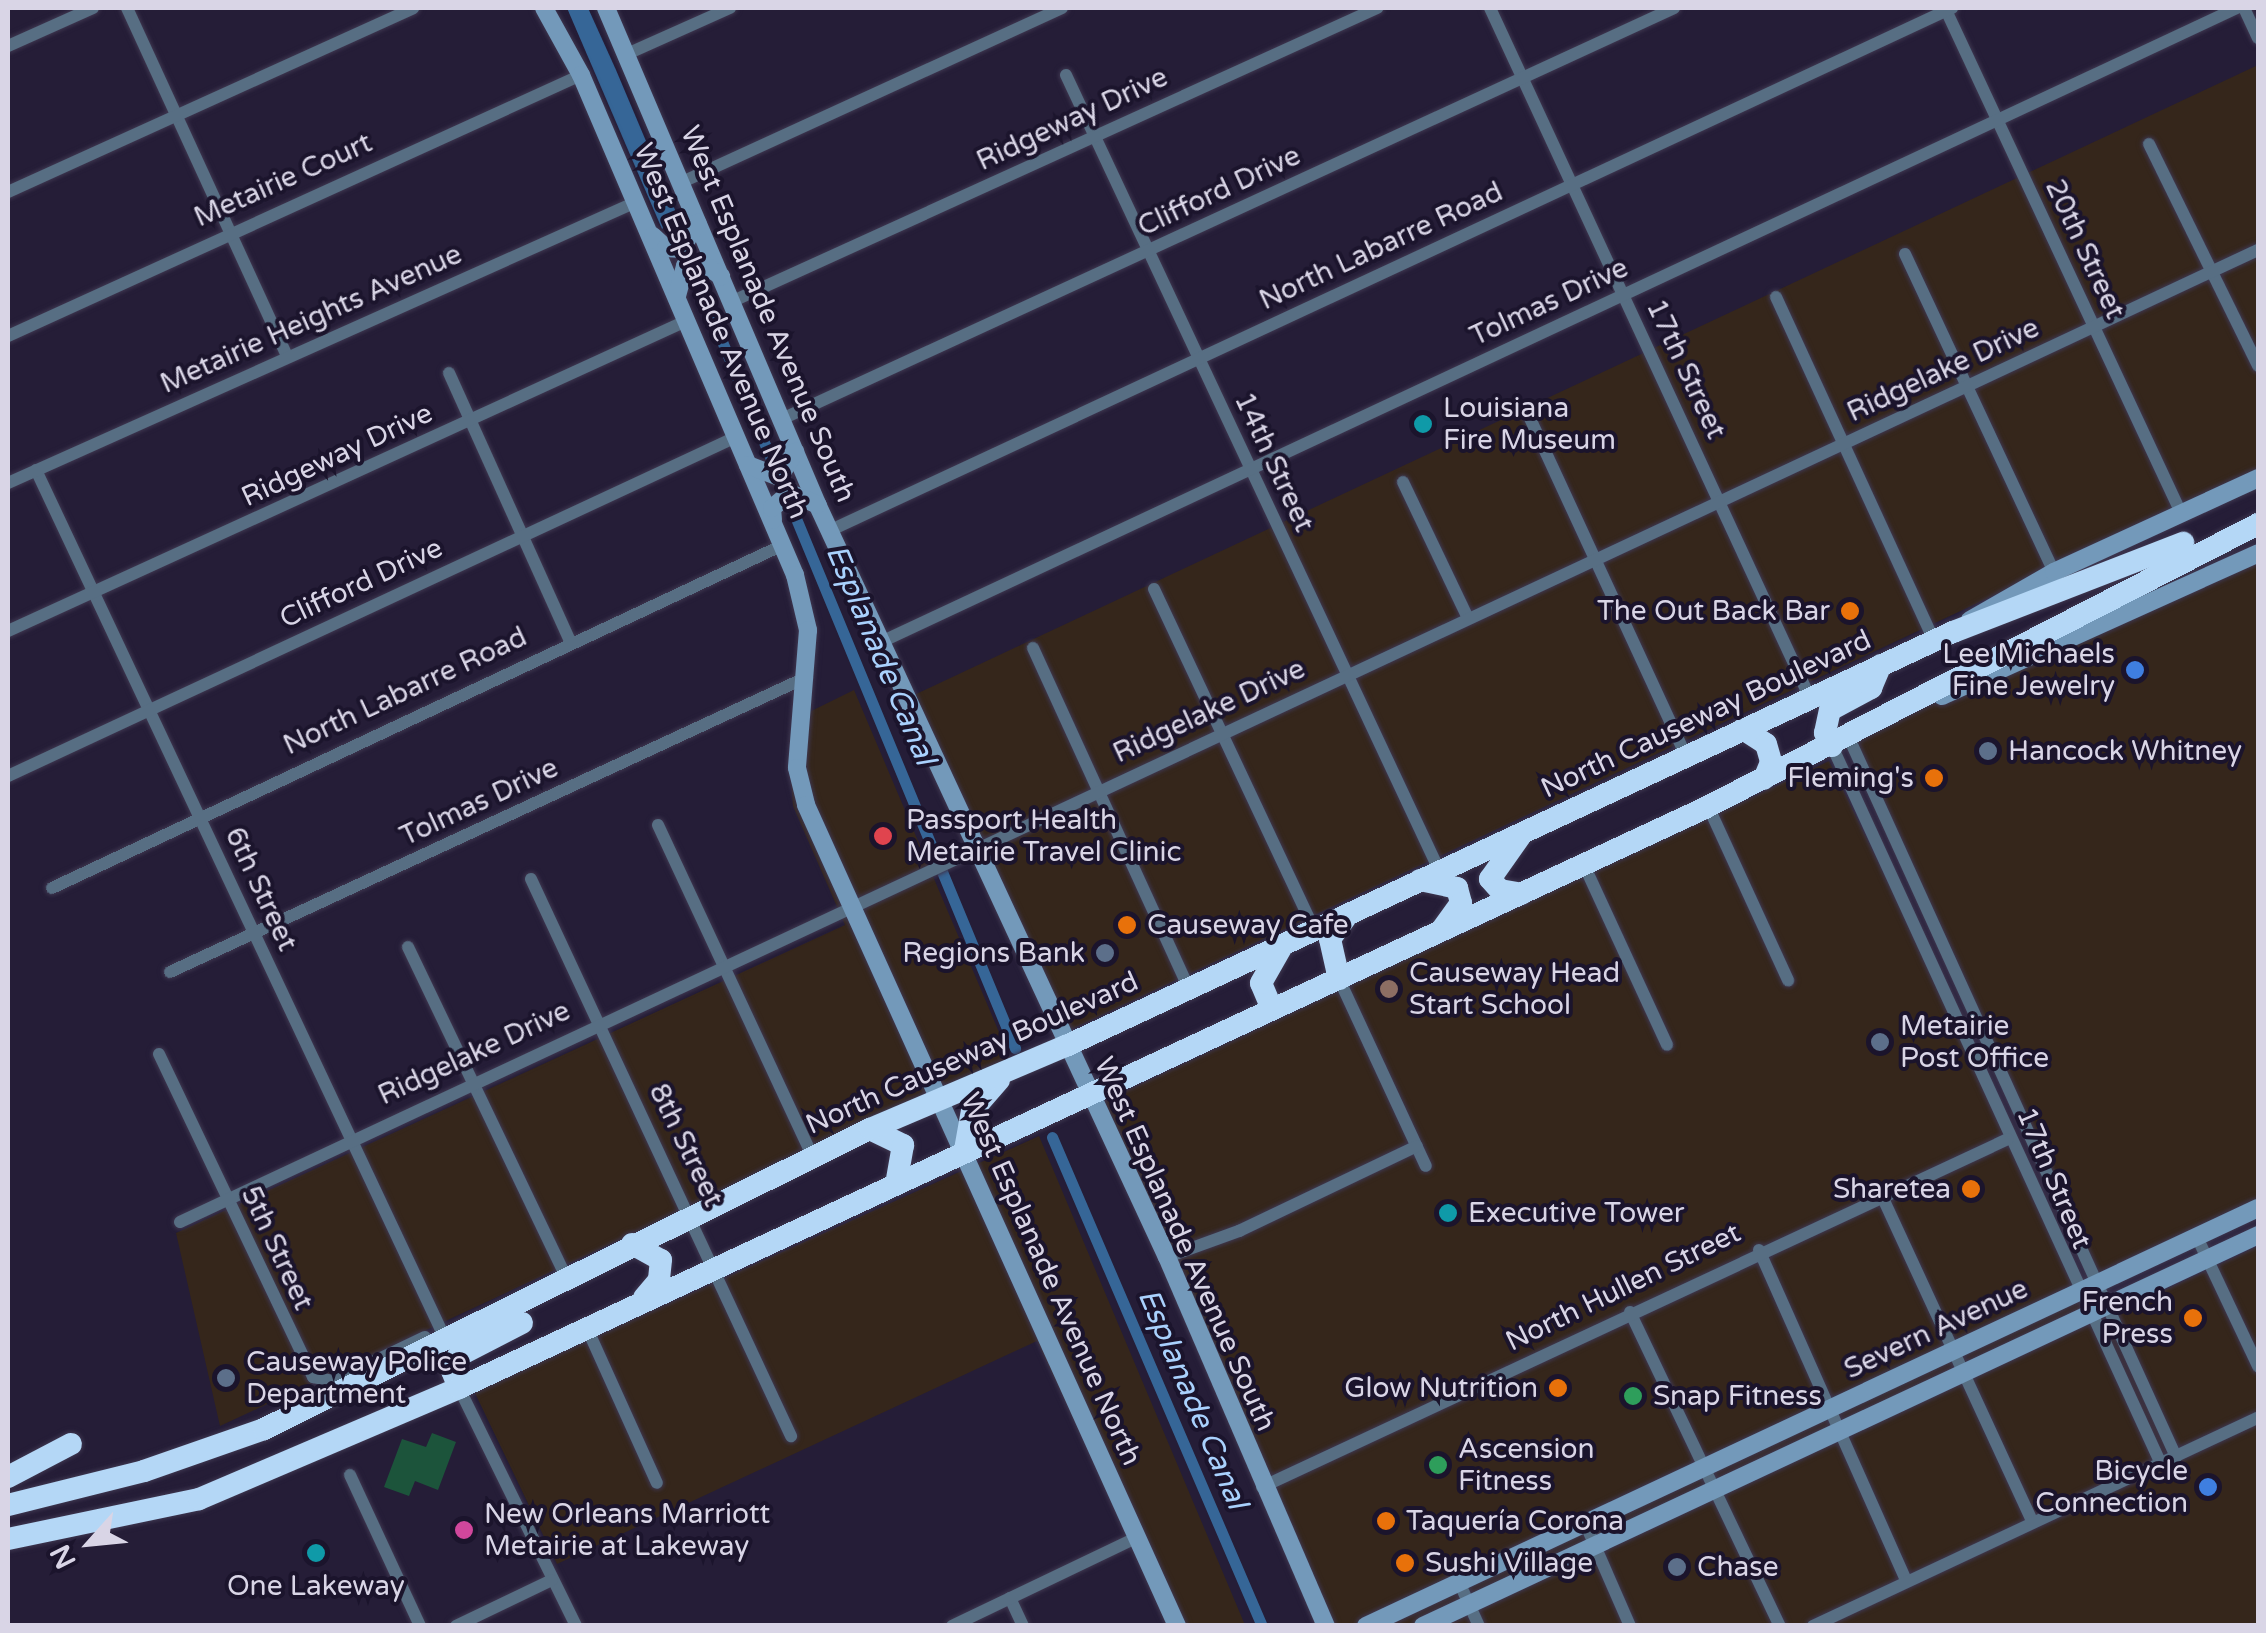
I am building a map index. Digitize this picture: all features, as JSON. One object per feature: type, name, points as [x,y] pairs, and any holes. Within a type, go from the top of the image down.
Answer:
[{"type":"highway","name":"North Causeway Boulevard","points":[[8,1506],[197,1455],[382,1374],[566,1278],[870,1129],[1066,1046],[1281,948],[1428,875],[1944,637],[2114,574],[2258,508]]},
{"type":"highway","points":[[8,1539],[198,1498],[459,1388],[1708,806],[1900,712],[2258,524]]},
{"type":"highway","points":[[1840,742],[1826,733],[1830,710],[1871,688],[1881,666]]},
{"type":"highway","points":[[1743,729],[1760,736],[1770,752],[1764,779]]},
{"type":"highway","points":[[1522,894],[1500,890],[1490,878],[1524,832]]},
{"type":"highway","points":[[1428,875],[1458,888],[1461,903],[1440,932]]},
{"type":"highway","points":[[1339,979],[1330,939],[1347,915]]},
{"type":"highway","points":[[1272,1008],[1261,984],[1281,948]]},
{"type":"highway","points":[[965,1150],[972,1111],[1004,1073]]},
{"type":"highway","points":[[870,1129],[903,1145],[896,1182]]},
{"type":"highway","points":[[625,1249],[656,1254],[663,1269],[642,1301]]},
{"type":"highway","points":[[459,1388],[452,1371],[458,1356],[550,1309],[566,1278]]},
{"type":"highway","points":[[8,1477],[71,1444]]},
{"type":"main road","name":"West Esplanade Avenue North","points":[[544,8],[581,75],[783,545],[803,602],[807,676],[797,768],[850,906],[965,1150],[1177,1626]]},
{"type":"main road","name":"West Esplanade Avenue South","points":[[606,8],[784,418],[818,506],[881,642],[967,851],[1167,1257],[1262,1487],[1326,1626]]},
{"type":"main road","points":[[649,233],[666,248],[680,249],[697,223]]},
{"type":"main road","points":[[676,298],[685,266],[703,264],[721,277]]},
{"type":"main road","points":[[748,464],[779,477],[796,452]]},
{"type":"main road","name":"North Causeway Boulevard","points":[[1944,637],[2054,572],[2258,478]]},
{"type":"main road","points":[[773,523],[772,508],[790,493],[818,506]]},
{"type":"main road","points":[[1900,712],[2258,553]]},
{"type":"main road","name":"Severn Avenue","points":[[1366,1626],[2258,1208]]},
{"type":"main road","name":"Severn Avenue","points":[[1422,1626],[2258,1235]]},
{"type":"main road","points":[[1307,1626],[1313,1598]]},
{"type":"street","points":[[8,46],[93,8]]},
{"type":"street","points":[[128,8],[174,116],[287,356]]},
{"type":"street","points":[[8,192],[413,8]]},
{"type":"street","points":[[627,54],[730,8]]},
{"type":"street","points":[[680,183],[1062,8]]},
{"type":"street","name":"Ridgeway Drive","points":[[734,301],[1377,8]]},
{"type":"street","name":"17th Street","points":[[1490,8],[1810,698]]},
{"type":"street","name":"Clifford Drive","points":[[784,418],[1674,8]]},
{"type":"street","name":"20th Street","points":[[1948,8],[2180,512]]},
{"type":"street","name":"North Labarre Road","points":[[831,530],[1948,8]]},
{"type":"street","points":[[2241,8],[2258,38]]},
{"type":"street","name":"Tolmas Drive","points":[[881,642],[2241,8]]},
{"type":"street","name":"Metairie Court","points":[[8,336],[228,232],[581,75]]},
{"type":"street","name":"14th Street","points":[[1066,75],[1347,674],[1428,875]]},
{"type":"street","points":[[2150,144],[2258,366]]},
{"type":"street","name":"Metairie Heights Avenue","points":[[8,483],[636,202]]},
{"type":"street","name":"Ridgelake Drive","points":[[180,1222],[351,1138],[2258,250]]},
{"type":"street","points":[[1905,254],[2054,572]]},
{"type":"street","points":[[1776,298],[1843,444],[1944,637]]},
{"type":"street","name":"Ridgeway Drive","points":[[8,632],[686,321]]},
{"type":"street","points":[[449,373],[570,641]]},
{"type":"street","points":[[1528,414],[1686,756]]},
{"type":"street","name":"Clifford Drive","points":[[8,776],[736,437]]},
{"type":"street","name":"6th Street","points":[[36,470],[441,1330]]},
{"type":"street","points":[[1403,482],[1468,618]]},
{"type":"street","name":"North Labarre Road","points":[[52,888],[198,815],[783,545]]},
{"type":"street","points":[[1154,588],[1315,932]]},
{"type":"street","points":[[1034,648],[1189,988]]},
{"type":"street","name":"Tolmas Drive","points":[[170,972],[807,676]]},
{"type":"street","name":"17th Street","points":[[1840,742],[2077,1293],[2097,1310],[2176,1456]]},
{"type":"street","name":"17th Street","points":[[1840,742],[2095,1284],[2097,1310],[2161,1464]]},
{"type":"street","points":[[1708,806],[1788,980]]},
{"type":"street","points":[[658,825],[812,1156]]},
{"type":"street","points":[[1584,865],[1668,1045]]},
{"type":"street","name":"8th Street","points":[[532,878],[692,1215],[791,1436]]},
{"type":"street","points":[[408,946],[566,1278]]},
{"type":"street","points":[[1339,979],[1426,1166]]},
{"type":"street","name":"5th Street","points":[[159,1054],[313,1377],[334,1381],[441,1330],[566,1278]]},
{"type":"street","name":"North Hullen Street","points":[[1262,1487],[1759,1250],[2008,1138]]},
{"type":"street","points":[[1167,1257],[1240,1230],[1417,1146]]},
{"type":"street","points":[[1881,1194],[2033,1523]]},
{"type":"street","points":[[2198,1237],[2258,1366]]},
{"type":"street","points":[[1759,1250],[1907,1582]]},
{"type":"street","points":[[1630,1312],[1780,1626]]},
{"type":"street","points":[[586,1326],[657,1483]]},
{"type":"street","points":[[459,1388],[576,1626]]},
{"type":"street","points":[[1813,1626],[2258,1418]]},
{"type":"street","points":[[350,1475],[420,1626]]},
{"type":"street","points":[[1585,1523],[1630,1626]]},
{"type":"street","points":[[952,1626],[1136,1538]]},
{"type":"street","points":[[456,1626],[552,1580]]},
{"type":"street","points":[[1459,1582],[1479,1626]]},
{"type":"street","points":[[1010,1598],[1024,1626]]},
{"type":"shaded area","points":[[2258,65],[2258,471],[1070,1030],[912,696]]},
{"type":"shaded area","points":[[2258,559],[2258,1208],[2095,1284],[1849,738]]},
{"type":"shaded area","points":[[854,690],[1010,1058],[220,1426],[176,1233],[845,925],[793,806],[789,756],[793,720]]},
{"type":"shaded area","points":[[1829,761],[2101,1320],[2258,1246],[2258,1625],[1320,1625],[1104,1101]]},
{"type":"shaded area","points":[[1039,1136],[1245,1625],[1170,1625],[1037,1341],[557,1564],[474,1391]]},
{"type":"green space","points":[[432,1433],[456,1442],[438,1490],[415,1481],[409,1496],[384,1487],[402,1439],[426,1447]]},
{"type":"water","points":[[567,8],[588,8],[616,70],[678,217],[662,229]]},
{"type":"waterway","name":"Esplanade Canal","points":[[666,207],[677,236]]},
{"type":"waterway","name":"Esplanade Canal","points":[[694,274],[774,466]]},
{"type":"waterway","name":"Esplanade Canal","points":[[790,504],[1015,1048]]},
{"type":"waterway","name":"Esplanade Canal","points":[[1052,1137],[1262,1626]]},
{"type":"place","name":"Louisiana Fire Museum","points":[[1423,424]]},
{"type":"place","name":"The Out Back Bar","points":[[1850,611]]},
{"type":"place","name":"Lee Michaels Fine Jewelry","points":[[2135,670]]},
{"type":"place","name":"Hancock Whitney","points":[[1988,751]]},
{"type":"place","name":"Fleming's","points":[[1934,778]]},
{"type":"place","name":"Passport Health Metairie Travel Clinic","points":[[883,836]]},
{"type":"place","name":"Causeway Cafe","points":[[1127,925]]},
{"type":"place","name":"Regions Bank","points":[[1105,953]]},
{"type":"place","name":"Causeway Head Start School","points":[[1389,989]]},
{"type":"place","name":"Metairie Post Office","points":[[1880,1042]]},
{"type":"place","name":"Sharetea","points":[[1971,1189]]},
{"type":"place","name":"Executive Tower","points":[[1448,1213]]},
{"type":"place","name":"French Press","points":[[2193,1318]]},
{"type":"place","name":"Causeway Police Department","points":[[226,1378]]},
{"type":"place","name":"Glow Nutrition","points":[[1558,1388]]},
{"type":"place","name":"Snap Fitness","points":[[1633,1396]]},
{"type":"place","name":"Ascension Fitness","points":[[1438,1465]]},
{"type":"place","name":"Bicycle Connection","points":[[2208,1487]]},
{"type":"place","name":"Taquería Corona","points":[[1386,1521]]},
{"type":"place","name":"New Orleans Marriott Metairie at Lakeway","points":[[464,1530]]},
{"type":"place","name":"One Lakeway","points":[[316,1553]]},
{"type":"place","name":"Sushi Village","points":[[1405,1563]]},
{"type":"place","name":"Chase","points":[[1677,1567]]}]
